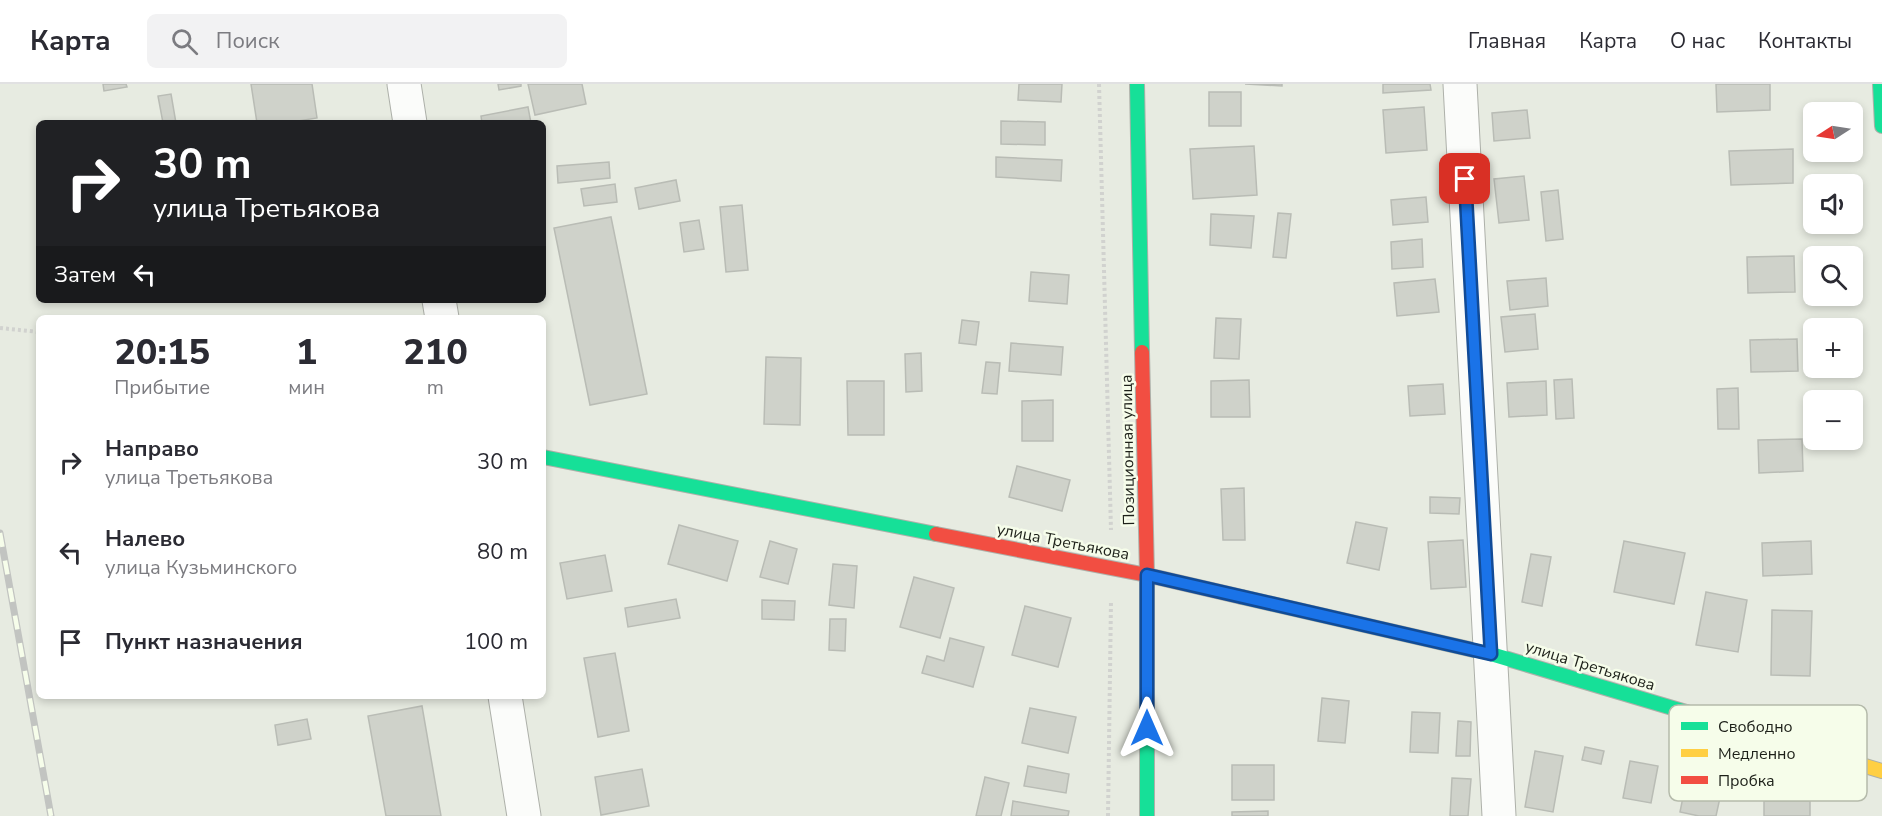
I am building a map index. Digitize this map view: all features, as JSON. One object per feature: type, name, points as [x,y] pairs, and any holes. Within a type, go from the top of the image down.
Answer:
[{"type":"street","points":[[404,84],[410,120]]},
{"type":"street","name":"Позиционная улица","points":[[1137,84],[1147,575],[1147,816]]},
{"type":"street","points":[[1460,84],[1499,816]]},
{"type":"street","points":[[1880,84],[1882,126]]},
{"type":"street","name":"улица Третьякова","points":[[546,458],[1147,575],[1491,654],[1669,707]]},
{"type":"street","points":[[505,699],[524,816]]},
{"type":"street","name":"улица Третьякова","points":[[1867,767],[1882,771]]},
{"type":"path","points":[[1099,84],[1112,568],[1108,816]]},
{"type":"path","points":[[0,328],[36,332]]},
{"type":"building","points":[[103,84],[126,84],[127,87],[104,91]]},
{"type":"building","points":[[251,84],[312,84],[317,118],[257,120]]},
{"type":"building","points":[[498,84],[521,84],[521,86],[499,90]]},
{"type":"building","points":[[528,84],[582,84],[586,104],[535,115]]},
{"type":"building","points":[[1019,84],[1062,84],[1061,102],[1018,100]]},
{"type":"building","points":[[1245,84],[1282,84],[1282,86]]},
{"type":"building","points":[[1383,84],[1430,84],[1431,90],[1383,93]]},
{"type":"building","points":[[1716,84],[1770,84],[1770,110],[1717,112]]},
{"type":"building","points":[[1209,92],[1241,92],[1241,126],[1209,126]]},
{"type":"building","points":[[171,94],[175,120],[162,120],[158,96]]},
{"type":"building","points":[[528,107],[530,120],[482,120],[481,116]]},
{"type":"building","points":[[1424,107],[1427,150],[1386,153],[1383,110]]},
{"type":"building","points":[[1527,110],[1530,138],[1494,141],[1492,113]]},
{"type":"building","points":[[1001,121],[1045,122],[1045,145],[1001,144]]},
{"type":"building","points":[[1254,146],[1257,195],[1193,199],[1190,149]]},
{"type":"building","points":[[1793,149],[1793,183],[1731,185],[1729,151]]},
{"type":"building","points":[[996,157],[1062,160],[1061,181],[996,177]]},
{"type":"building","points":[[609,162],[610,178],[558,183],[557,166]]},
{"type":"building","points":[[1524,176],[1529,220],[1499,223],[1494,179]]},
{"type":"building","points":[[676,180],[680,201],[639,209],[635,188]]},
{"type":"building","points":[[615,184],[617,202],[584,206],[581,189]]},
{"type":"building","points":[[1558,190],[1563,239],[1546,241],[1541,192]]},
{"type":"building","points":[[1426,197],[1428,222],[1393,225],[1391,200]]},
{"type":"building","points":[[742,205],[748,270],[726,272],[720,207]]},
{"type":"building","points":[[1278,213],[1291,214],[1286,258],[1273,257]]},
{"type":"building","points":[[1211,214],[1254,216],[1251,248],[1210,245]]},
{"type":"building","points":[[611,217],[647,394],[590,405],[554,228]]},
{"type":"building","points":[[699,220],[704,249],[684,252],[680,223]]},
{"type":"building","points":[[1422,239],[1423,267],[1392,269],[1391,242]]},
{"type":"building","points":[[1794,256],[1795,292],[1748,293],[1747,257]]},
{"type":"building","points":[[1031,272],[1069,275],[1067,304],[1029,301]]},
{"type":"building","points":[[1546,278],[1548,306],[1510,310],[1507,281]]},
{"type":"building","points":[[1435,279],[1439,312],[1397,316],[1394,283]]},
{"type":"building","points":[[1535,314],[1538,349],[1505,352],[1501,317]]},
{"type":"building","points":[[1216,318],[1241,319],[1239,359],[1214,358]]},
{"type":"building","points":[[962,320],[979,322],[976,345],[959,343]]},
{"type":"building","points":[[1797,339],[1798,371],[1751,372],[1750,340]]},
{"type":"building","points":[[1011,343],[1063,347],[1061,375],[1009,371]]},
{"type":"building","points":[[921,353],[922,391],[906,392],[905,354]]},
{"type":"building","points":[[766,357],[801,358],[800,425],[764,424]]},
{"type":"building","points":[[986,362],[1000,363],[997,394],[982,393]]},
{"type":"building","points":[[1572,379],[1574,418],[1556,419],[1554,380]]},
{"type":"building","points":[[1249,380],[1250,417],[1211,417],[1211,381]]},
{"type":"building","points":[[847,381],[884,381],[884,435],[848,435]]},
{"type":"building","points":[[1546,381],[1547,415],[1509,417],[1507,383]]},
{"type":"building","points":[[1443,384],[1445,414],[1410,416],[1408,386]]},
{"type":"building","points":[[1738,388],[1739,429],[1718,429],[1717,389]]},
{"type":"building","points":[[1053,400],[1053,441],[1022,441],[1022,401]]},
{"type":"building","points":[[1802,439],[1803,471],[1759,473],[1758,440]]},
{"type":"building","points":[[1017,466],[1070,480],[1062,511],[1009,497]]},
{"type":"building","points":[[1244,488],[1245,540],[1223,540],[1221,489]]},
{"type":"building","points":[[1430,497],[1460,498],[1459,514],[1430,513]]},
{"type":"building","points":[[1356,522],[1387,528],[1379,570],[1347,563]]},
{"type":"building","points":[[679,525],[738,541],[727,581],[668,564]]},
{"type":"building","points":[[1463,540],[1466,587],[1431,589],[1428,542]]},
{"type":"building","points":[[770,541],[797,549],[788,584],[760,577]]},
{"type":"building","points":[[1624,541],[1685,553],[1674,604],[1614,592]]},
{"type":"building","points":[[1811,541],[1812,574],[1763,576],[1762,543]]},
{"type":"building","points":[[1531,554],[1551,557],[1542,606],[1522,602]]},
{"type":"building","points":[[605,555],[612,591],[567,599],[560,563]]},
{"type":"building","points":[[833,564],[857,566],[854,608],[829,605]]},
{"type":"building","points":[[914,577],[954,588],[940,638],[900,627]]},
{"type":"building","points":[[1706,592],[1747,600],[1738,652],[1696,645]]},
{"type":"building","points":[[676,599],[680,618],[628,627],[625,608]]},
{"type":"building","points":[[762,600],[795,601],[794,620],[762,619]]},
{"type":"building","points":[[1025,606],[1071,618],[1058,667],[1012,655]]},
{"type":"building","points":[[1772,610],[1812,611],[1810,676],[1771,675]]},
{"type":"building","points":[[830,619],[846,619],[845,651],[829,650]]},
{"type":"building","points":[[950,638],[984,647],[973,687],[922,673],[927,656],[944,661]]},
{"type":"building","points":[[615,653],[629,731],[598,737],[584,658]]},
{"type":"building","points":[[1322,698],[1349,701],[1345,743],[1318,741]]},
{"type":"building","points":[[422,706],[441,816],[386,816],[368,716]]},
{"type":"building","points":[[1030,708],[1076,717],[1068,753],[1022,743]]},
{"type":"building","points":[[1412,712],[1440,713],[1438,753],[1410,752]]},
{"type":"building","points":[[307,719],[311,739],[278,745],[275,725]]},
{"type":"building","points":[[1458,721],[1471,722],[1470,756],[1456,756]]},
{"type":"building","points":[[1585,747],[1604,751],[1601,764],[1582,760]]},
{"type":"building","points":[[1535,751],[1563,756],[1553,812],[1525,807]]},
{"type":"building","points":[[1630,761],[1658,766],[1651,803],[1623,798]]},
{"type":"building","points":[[1232,765],[1274,765],[1274,800],[1232,800]]},
{"type":"building","points":[[1028,766],[1069,774],[1066,793],[1024,786]]},
{"type":"building","points":[[642,769],[649,806],[601,815],[595,777]]},
{"type":"building","points":[[985,777],[1009,783],[1001,816],[976,816]]},
{"type":"building","points":[[1452,778],[1471,779],[1468,816],[1450,816]]},
{"type":"building","points":[[1013,801],[1069,811],[1068,816],[1011,816]]},
{"type":"building","points":[[1682,801],[1719,801],[1716,816],[1699,816],[1680,812]]},
{"type":"building","points":[[1764,801],[1810,801],[1810,816],[1764,816]]},
{"type":"building","points":[[1268,811],[1268,816],[1232,816],[1232,812]]},
{"type":"railway","points":[[0,533],[51,816]]},
{"type":"traffic: fast","points":[[1137,84],[1142,352]]},
{"type":"traffic: fast","points":[[1880,84],[1882,126]]},
{"type":"traffic: fast","points":[[546,458],[936,534]]},
{"type":"traffic: fast","points":[[1242,597],[1491,654],[1669,707]]},
{"type":"traffic: fast","points":[[1147,699],[1147,816]]},
{"type":"traffic: slow","points":[[1867,766],[1882,771]]},
{"type":"traffic: jam","points":[[1142,352],[1147,699]]},
{"type":"traffic: jam","points":[[936,534],[1147,575],[1242,597]]},
{"type":"route","points":[[1147,728],[1147,575],[1491,654],[1465,179]]}]
